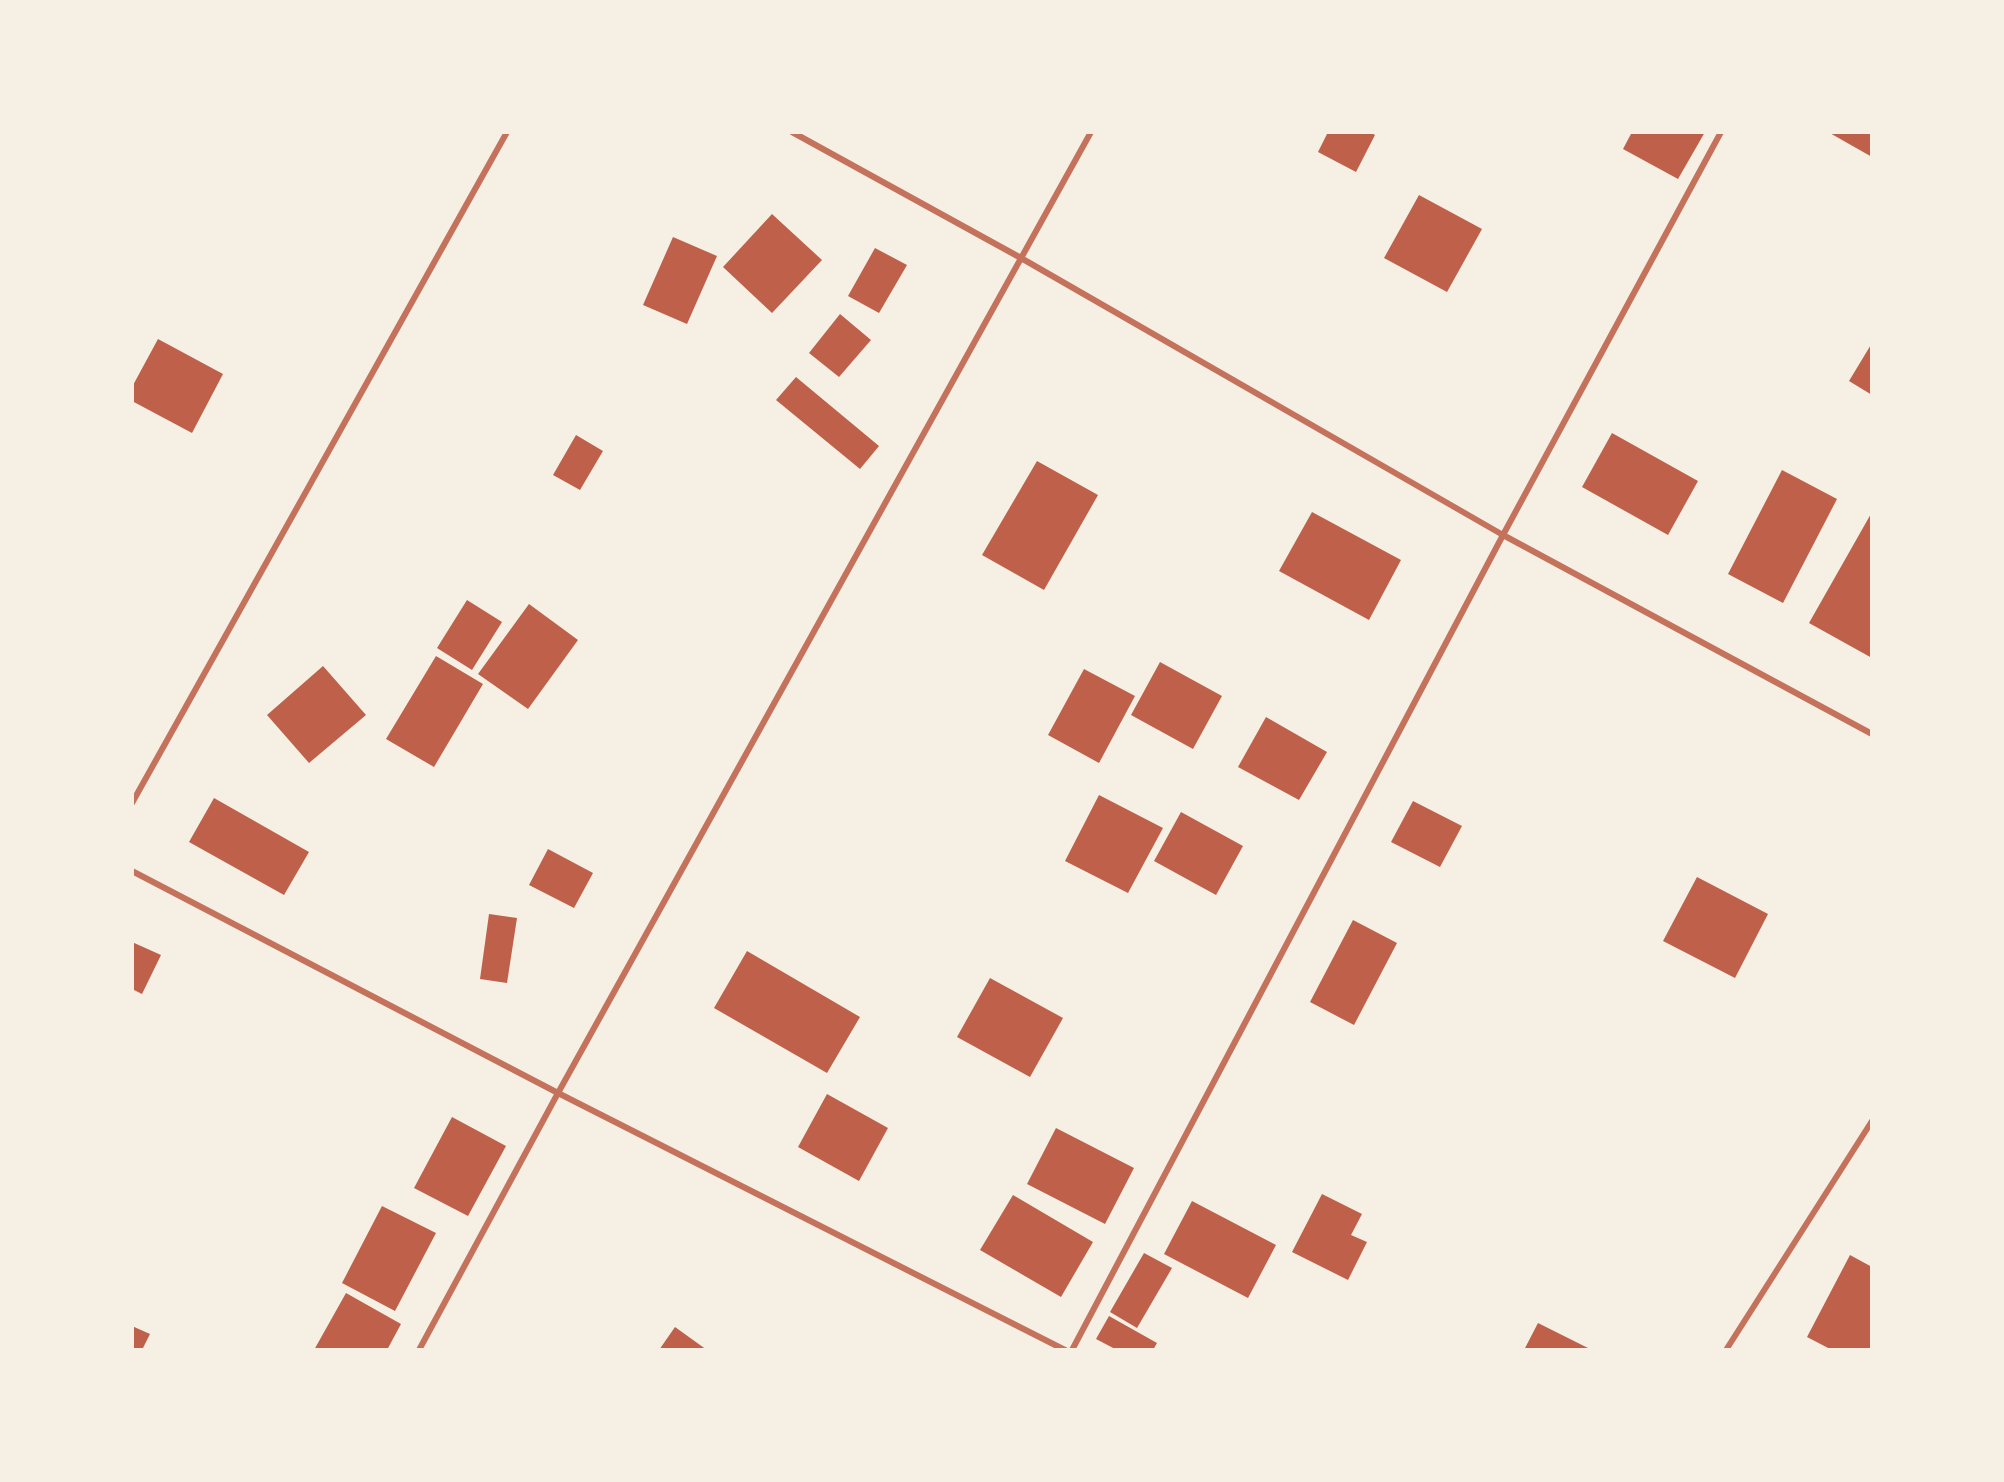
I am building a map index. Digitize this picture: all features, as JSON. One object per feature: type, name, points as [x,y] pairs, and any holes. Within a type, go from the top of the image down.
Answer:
[{"type":"street","points":[[132,803],[507,132]]},
{"type":"street","points":[[792,132],[1021,258],[1503,535],[1872,734]]},
{"type":"street","points":[[419,1350],[558,1093],[1090,132]]},
{"type":"street","points":[[1072,1350],[1503,535],[1721,132]]},
{"type":"street","points":[[132,871],[558,1093],[1065,1350]]},
{"type":"street","points":[[1726,1350],[1872,1121]]},
{"type":"building","points":[[1328,132],[1370,132],[1375,135],[1356,172],[1318,152]]},
{"type":"building","points":[[1632,132],[1705,132],[1678,179],[1623,149]]},
{"type":"building","points":[[1828,132],[1872,132],[1872,157]]},
{"type":"building","points":[[1419,195],[1482,229],[1447,292],[1384,258]]},
{"type":"building","points":[[772,214],[822,260],[772,313],[723,267]]},
{"type":"building","points":[[673,237],[717,256],[687,324],[643,305]]},
{"type":"building","points":[[875,248],[907,265],[879,313],[848,296]]},
{"type":"building","points":[[840,314],[871,340],[839,377],[809,353]]},
{"type":"building","points":[[158,339],[223,374],[192,433],[132,401],[132,387]]},
{"type":"building","points":[[1872,343],[1872,395],[1849,381]]},
{"type":"building","points":[[796,377],[879,446],[860,469],[776,400]]},
{"type":"building","points":[[1612,433],[1698,481],[1668,535],[1582,487]]},
{"type":"building","points":[[576,435],[603,451],[580,490],[553,475]]},
{"type":"building","points":[[1037,461],[1098,495],[1044,590],[982,555]]},
{"type":"building","points":[[1782,470],[1837,499],[1783,603],[1728,574]]},
{"type":"building","points":[[1312,512],[1401,560],[1369,620],[1279,571]]},
{"type":"building","points":[[1872,512],[1872,658],[1809,623]]},
{"type":"building","points":[[467,600],[502,622],[472,670],[437,648]]},
{"type":"building","points":[[529,604],[578,640],[528,709],[478,674]]},
{"type":"building","points":[[436,656],[483,684],[434,767],[386,739]]},
{"type":"building","points":[[1160,662],[1222,696],[1193,749],[1131,715]]},
{"type":"building","points":[[323,666],[366,715],[309,763],[267,715]]},
{"type":"building","points":[[1084,669],[1135,696],[1099,763],[1048,735]]},
{"type":"building","points":[[1266,717],[1327,752],[1299,800],[1238,767]]},
{"type":"building","points":[[1099,795],[1163,828],[1128,893],[1065,861]]},
{"type":"building","points":[[214,798],[309,852],[284,895],[189,842]]},
{"type":"building","points":[[1413,801],[1462,826],[1440,867],[1391,842]]},
{"type":"building","points":[[1181,812],[1243,846],[1216,895],[1154,861]]},
{"type":"building","points":[[548,849],[593,873],[574,908],[529,885]]},
{"type":"building","points":[[1697,877],[1768,914],[1735,978],[1663,941]]},
{"type":"building","points":[[489,914],[517,918],[507,983],[480,979]]},
{"type":"building","points":[[1353,920],[1397,943],[1354,1025],[1310,1002]]},
{"type":"building","points":[[132,942],[161,955],[142,994],[132,989]]},
{"type":"building","points":[[747,951],[860,1017],[827,1073],[714,1008]]},
{"type":"building","points":[[990,978],[1063,1018],[1030,1077],[957,1037]]},
{"type":"building","points":[[827,1094],[888,1128],[859,1181],[798,1147]]},
{"type":"building","points":[[452,1117],[506,1146],[468,1216],[414,1188]]},
{"type":"building","points":[[1056,1128],[1134,1168],[1105,1224],[1027,1184]]},
{"type":"building","points":[[1322,1194],[1362,1214],[1351,1235],[1367,1242],[1348,1280],[1292,1252]]},
{"type":"building","points":[[1013,1195],[1093,1242],[1061,1297],[980,1250]]},
{"type":"building","points":[[1192,1201],[1276,1245],[1248,1298],[1164,1254]]},
{"type":"building","points":[[382,1206],[436,1233],[395,1311],[342,1283]]},
{"type":"building","points":[[1144,1253],[1172,1268],[1137,1328],[1110,1312]]},
{"type":"building","points":[[1850,1255],[1872,1267],[1872,1350],[1832,1350],[1807,1337]]},
{"type":"building","points":[[346,1293],[401,1324],[387,1350],[314,1350]]},
{"type":"building","points":[[1109,1316],[1157,1343],[1153,1350],[1117,1350],[1096,1339]]},
{"type":"building","points":[[1538,1323],[1592,1350],[1524,1350]]},
{"type":"building","points":[[132,1326],[150,1334],[142,1350],[132,1350]]},
{"type":"building","points":[[675,1327],[707,1350],[659,1350]]}]
